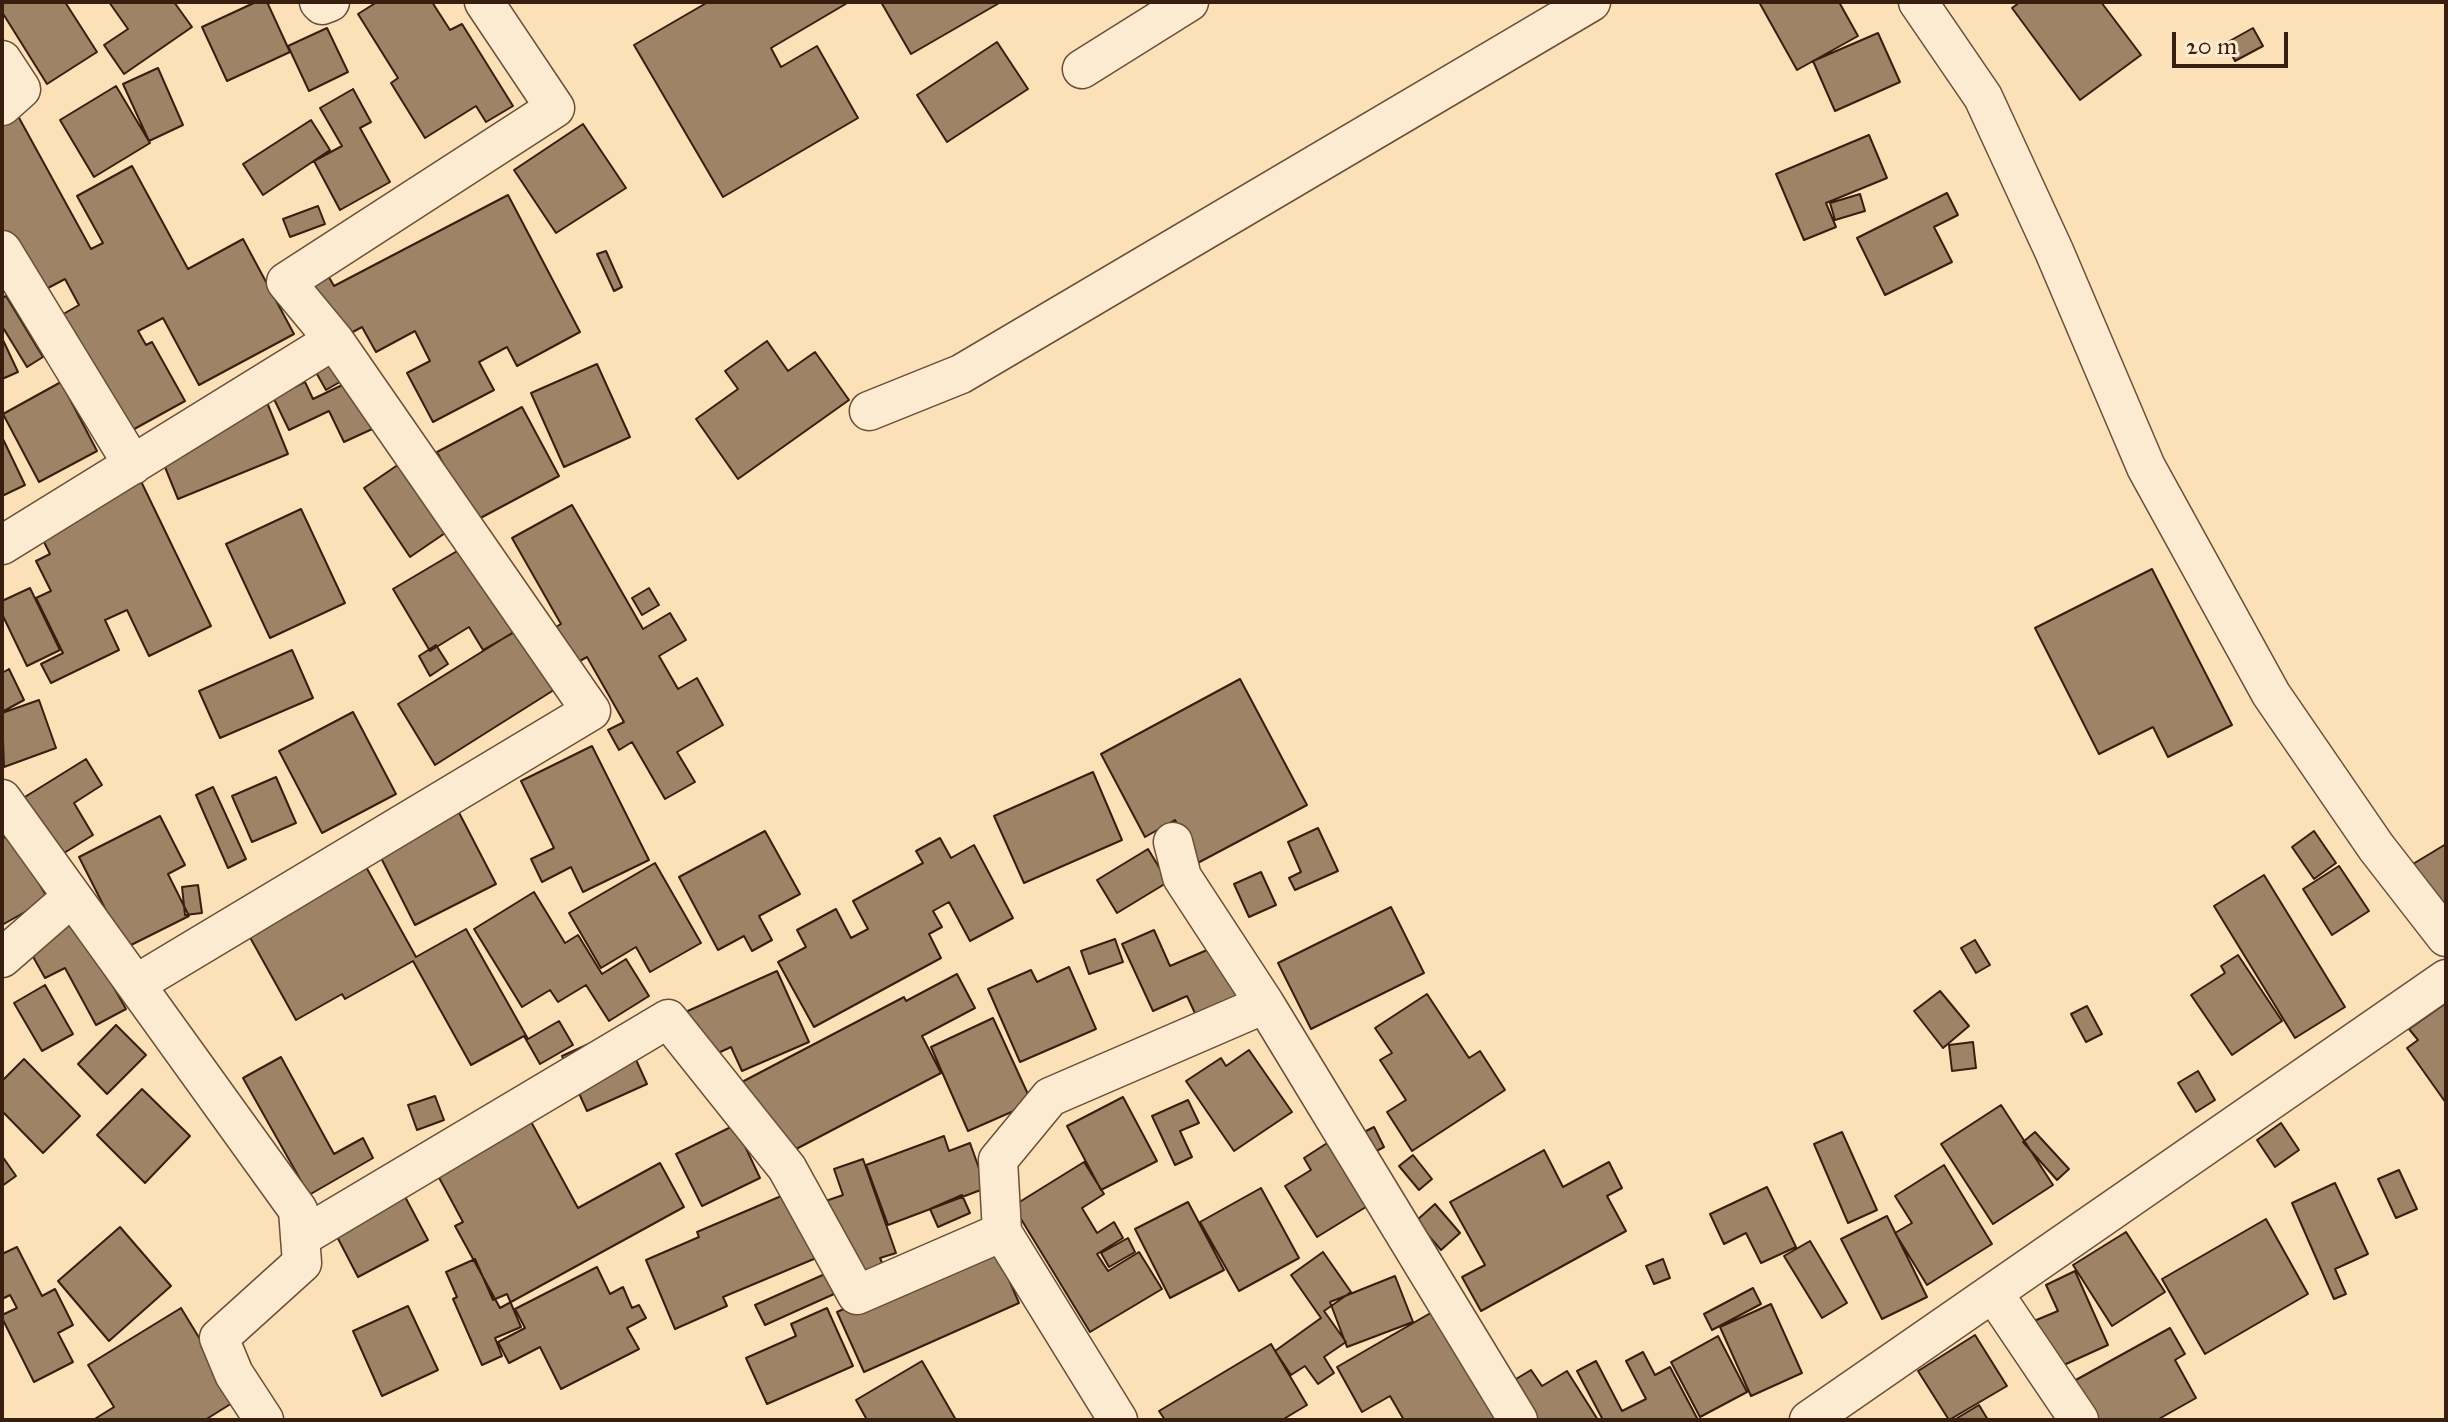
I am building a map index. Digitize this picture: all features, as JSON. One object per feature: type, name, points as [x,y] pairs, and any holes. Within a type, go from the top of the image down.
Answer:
[{"type":"street","points":[[319,2],[322,5],[330,2]]},
{"type":"street","points":[[136,984],[591,711],[334,340],[286,282],[555,108],[484,2]]},
{"type":"street","points":[[1082,69],[1189,2]]},
{"type":"street","points":[[869,411],[961,374],[1591,2]]},
{"type":"street","points":[[1918,2],[1983,97],[2054,251],[2146,467],[2271,694],[2376,847],[2446,937]]},
{"type":"street","points":[[2,60],[21,89],[2,106]]},
{"type":"street","points":[[2,250],[133,465]]},
{"type":"street","points":[[2,545],[334,340]]},
{"type":"street","points":[[2,799],[298,1210],[302,1263],[219,1338],[234,1374],[264,1420]]},
{"type":"street","points":[[1173,842],[1182,877],[1265,1004],[1518,1420]]},
{"type":"street","points":[[2,958],[72,897]]},
{"type":"street","points":[[1826,1415],[2446,979]]},
{"type":"street","points":[[1118,1420],[1002,1232],[998,1160],[1050,1097],[1265,1004]]},
{"type":"street","points":[[300,1238],[668,1019],[787,1168],[857,1295],[1002,1232]]},
{"type":"street","points":[[1994,1294],[2079,1420]]},
{"type":"building","points":[[2,2],[65,2],[97,52],[47,84],[2,12]]},
{"type":"building","points":[[109,2],[174,2],[192,27],[124,74],[104,45],[128,29]]},
{"type":"building","points":[[256,2],[267,2],[290,52],[227,81],[202,27]]},
{"type":"building","points":[[377,2],[432,2],[450,30],[462,24],[513,106],[486,122],[476,106],[425,138],[391,83],[398,78],[358,14]]},
{"type":"building","points":[[708,2],[849,2],[771,48],[781,67],[817,46],[858,118],[723,197],[634,45]]},
{"type":"building","points":[[881,2],[1001,2],[911,54]]},
{"type":"building","points":[[1759,2],[1839,2],[1858,36],[1797,70]]},
{"type":"building","points":[[2020,2],[2101,2],[2141,55],[2080,100],[2012,8]]},
{"type":"building","points":[[327,28],[348,72],[309,91],[288,46]]},
{"type":"building","points":[[2253,28],[2263,46],[2235,61],[2226,43]]},
{"type":"building","points":[[1878,33],[1900,82],[1835,111],[1813,61]]},
{"type":"building","points":[[997,42],[1028,89],[947,142],[917,95]]},
{"type":"building","points":[[158,68],[183,125],[149,141],[123,84]]},
{"type":"building","points":[[116,86],[150,143],[94,177],[60,120]]},
{"type":"building","points":[[353,89],[371,122],[360,128],[390,182],[340,210],[314,161],[342,146],[320,108]]},
{"type":"building","points":[[18,116],[91,249],[103,243],[77,196],[132,166],[188,269],[243,239],[294,334],[199,385],[163,318],[138,331],[146,345],[152,342],[185,401],[118,438],[53,320],[79,305],[65,279],[31,297],[2,244],[2,125]]},
{"type":"building","points":[[311,120],[330,150],[263,195],[243,164]]},
{"type":"building","points":[[583,124],[626,188],[556,233],[514,170]]},
{"type":"building","points":[[1869,135],[1887,178],[1826,203],[1836,227],[1804,240],[1776,174]]},
{"type":"building","points":[[1947,193],[1958,215],[1934,227],[1952,262],[1885,295],[1857,238]]},
{"type":"building","points":[[1860,194],[1865,211],[1835,220],[1830,203]]},
{"type":"building","points":[[508,195],[580,332],[517,366],[507,347],[479,362],[494,390],[433,422],[407,373],[430,361],[415,331],[376,352],[362,327],[340,339],[305,274],[322,265],[334,286]]},
{"type":"building","points":[[318,206],[325,224],[290,237],[283,219]]},
{"type":"building","points":[[606,251],[622,287],[614,291],[597,254]]},
{"type":"building","points":[[6,296],[43,357],[27,367],[2,326],[2,298]]},
{"type":"building","points":[[2,338],[18,372],[2,379]]},
{"type":"building","points":[[767,341],[788,371],[815,352],[849,400],[738,479],[696,419],[738,389],[725,371]]},
{"type":"building","points":[[340,352],[352,375],[326,390],[313,367]]},
{"type":"building","points":[[597,364],[630,437],[564,467],[531,393]]},
{"type":"building","points":[[359,377],[381,425],[344,442],[329,411],[289,430],[273,397],[305,382],[313,399]]},
{"type":"building","points":[[61,382],[97,451],[39,482],[3,414]]},
{"type":"building","points":[[266,400],[288,454],[178,499],[156,445]]},
{"type":"building","points":[[522,407],[559,476],[473,522],[437,452]]},
{"type":"building","points":[[2,437],[25,485],[2,496]]},
{"type":"building","points":[[405,460],[451,529],[410,557],[364,488]]},
{"type":"building","points":[[136,471],[211,626],[149,656],[127,610],[105,620],[119,650],[51,683],[41,664],[63,653],[36,598],[51,591],[36,561],[50,554],[33,520]]},
{"type":"building","points":[[572,505],[643,629],[670,613],[686,640],[659,656],[678,689],[697,678],[723,725],[677,752],[695,782],[665,799],[632,742],[619,750],[608,730],[624,722],[587,657],[567,668],[547,632],[561,624],[512,538]]},
{"type":"building","points":[[301,509],[345,603],[270,638],[226,544]]},
{"type":"building","points":[[469,544],[520,629],[483,650],[469,627],[430,651],[393,589]]},
{"type":"building","points":[[2152,569],[2232,725],[2168,757],[2153,727],[2099,754],[2035,628]]},
{"type":"building","points":[[30,588],[60,650],[27,666],[2,614],[2,601]]},
{"type":"building","points":[[649,588],[659,605],[642,615],[632,598]]},
{"type":"building","points":[[520,628],[557,688],[435,765],[398,704]]},
{"type":"building","points":[[436,645],[448,664],[430,676],[419,656]]},
{"type":"building","points":[[292,650],[313,698],[220,738],[199,691]]},
{"type":"building","points":[[9,669],[24,700],[2,712],[2,673]]},
{"type":"building","points":[[1240,679],[1307,805],[1192,866],[1188,845],[1175,820],[1145,837],[1101,754]]},
{"type":"building","points":[[39,700],[56,748],[4,767],[2,713]]},
{"type":"building","points":[[353,712],[396,794],[322,833],[279,751]]},
{"type":"building","points":[[592,746],[649,860],[583,892],[571,867],[542,882],[531,859],[554,848],[521,781]]},
{"type":"building","points":[[86,759],[102,785],[74,803],[93,835],[56,858],[20,800]]},
{"type":"building","points":[[1093,772],[1122,840],[1024,883],[994,816]]},
{"type":"building","points":[[276,777],[296,823],[252,842],[232,796]]},
{"type":"building","points":[[213,787],[246,859],[228,868],[196,795]]},
{"type":"building","points":[[454,803],[496,884],[415,925],[375,846]]},
{"type":"building","points":[[160,816],[185,865],[168,874],[189,916],[125,948],[79,857]]},
{"type":"building","points":[[1318,828],[1338,871],[1295,890],[1289,878],[1301,872],[1288,842]]},
{"type":"building","points":[[765,831],[800,894],[759,916],[772,940],[752,951],[744,936],[718,950],[679,877]]},
{"type":"building","points":[[2314,831],[2336,863],[2314,879],[2292,847]]},
{"type":"building","points":[[11,834],[48,899],[2,925],[2,839]]},
{"type":"building","points":[[940,838],[951,858],[974,845],[1013,918],[970,941],[949,902],[933,911],[942,927],[929,934],[941,958],[814,1027],[778,962],[806,947],[797,930],[836,909],[851,938],[868,929],[853,901],[923,863],[916,851]]},
{"type":"building","points":[[2446,844],[2446,931],[2408,867]]},
{"type":"building","points":[[1148,849],[1168,882],[1117,913],[1097,880]]},
{"type":"building","points":[[655,863],[701,943],[650,972],[636,947],[601,968],[569,913]]},
{"type":"building","points":[[365,865],[416,957],[466,929],[528,1039],[559,1021],[573,1045],[540,1064],[524,1036],[471,1065],[413,961],[345,999],[342,994],[296,1020],[247,932]]},
{"type":"building","points":[[2339,866],[2369,911],[2332,935],[2303,889]]},
{"type":"building","points":[[1261,872],[1276,905],[1249,917],[1234,884]]},
{"type":"building","points":[[2264,875],[2345,1007],[2295,1038],[2214,906]]},
{"type":"building","points":[[198,885],[202,913],[185,915],[182,887]]},
{"type":"building","points":[[534,892],[565,943],[578,935],[602,974],[626,959],[649,996],[609,1021],[586,985],[558,1002],[550,990],[522,1007],[474,929]]},
{"type":"building","points":[[1391,907],[1424,973],[1311,1029],[1278,963]]},
{"type":"building","points":[[75,919],[126,1009],[96,1025],[65,968],[45,978],[27,946]]},
{"type":"building","points":[[1154,930],[1170,966],[1214,947],[1251,1001],[1200,1024],[1187,996],[1153,1011],[1122,944]]},
{"type":"building","points":[[1115,939],[1123,962],[1089,974],[1081,951]]},
{"type":"building","points":[[1975,940],[1990,965],[1976,973],[1961,948]]},
{"type":"building","points":[[2238,955],[2282,1021],[2232,1055],[2191,995],[2225,973],[2221,966]]},
{"type":"building","points":[[1069,967],[1096,1029],[1020,1062],[988,989],[1031,970],[1037,982]]},
{"type":"building","points":[[777,971],[809,1042],[742,1071],[731,1047],[701,1061],[681,1014]]},
{"type":"building","points":[[957,974],[975,1008],[922,1036],[941,1073],[779,1158],[740,1083],[904,997],[906,1001]]},
{"type":"building","points":[[45,985],[73,1034],[42,1051],[14,1003]]},
{"type":"building","points":[[1940,991],[1969,1026],[1943,1048],[1914,1011]]},
{"type":"building","points":[[1427,994],[1469,1058],[1480,1051],[1505,1090],[1412,1151],[1387,1112],[1406,1100],[1380,1060],[1392,1053],[1375,1028]]},
{"type":"building","points":[[2446,1003],[2446,1103],[2407,1048],[2418,1040],[2409,1029]]},
{"type":"building","points":[[2087,1006],[2102,1034],[2086,1042],[2071,1014]]},
{"type":"building","points":[[993,1018],[1032,1103],[968,1131],[931,1047]]},
{"type":"building","points":[[116,1025],[146,1055],[107,1094],[78,1064]]},
{"type":"building","points":[[622,1029],[647,1084],[587,1111],[562,1056]]},
{"type":"building","points":[[1973,1042],[1976,1068],[1952,1071],[1949,1045]]},
{"type":"building","points":[[1249,1050],[1292,1112],[1234,1151],[1186,1081],[1221,1058],[1226,1066]]},
{"type":"building","points":[[281,1057],[334,1154],[363,1138],[373,1158],[309,1195],[243,1078]]},
{"type":"building","points":[[24,1059],[80,1116],[43,1153],[2,1111],[2,1081]]},
{"type":"building","points":[[2198,1071],[2215,1100],[2196,1112],[2178,1083]]},
{"type":"building","points":[[142,1089],[190,1136],[145,1183],[97,1135]]},
{"type":"building","points":[[435,1096],[444,1120],[417,1130],[408,1105]]},
{"type":"building","points":[[517,1096],[578,1208],[660,1163],[684,1207],[500,1308],[455,1226],[463,1222],[423,1148]]},
{"type":"building","points":[[1123,1097],[1157,1161],[1101,1190],[1067,1126]]},
{"type":"building","points":[[1188,1100],[1199,1123],[1180,1131],[1192,1157],[1175,1165],[1152,1116]]},
{"type":"building","points":[[2001,1105],[2053,1185],[1993,1224],[1941,1144]]},
{"type":"building","points":[[2281,1123],[2299,1150],[2275,1167],[2257,1140]]},
{"type":"building","points":[[735,1125],[760,1178],[702,1206],[676,1154]]},
{"type":"building","points":[[1374,1127],[1384,1147],[1371,1154],[1362,1133]]},
{"type":"building","points":[[1842,1132],[1877,1210],[1848,1223],[1814,1144]]},
{"type":"building","points":[[2035,1132],[2069,1169],[2057,1180],[2023,1142]]},
{"type":"building","points":[[944,1136],[949,1151],[970,1143],[986,1188],[888,1225],[866,1165]]},
{"type":"building","points":[[1335,1138],[1374,1202],[1317,1237],[1285,1186],[1311,1170],[1304,1158]]},
{"type":"building","points":[[1544,1150],[1563,1187],[1609,1162],[1622,1188],[1607,1196],[1626,1231],[1481,1311],[1462,1277],[1485,1265],[1450,1202]]},
{"type":"building","points":[[1413,1155],[1432,1179],[1419,1190],[1399,1166]]},
{"type":"building","points":[[2,1156],[16,1176],[2,1186]]},
{"type":"building","points":[[863,1159],[896,1253],[880,1258],[886,1272],[852,1284],[823,1202],[843,1195],[834,1169]]},
{"type":"building","points":[[1084,1162],[1104,1194],[1082,1208],[1097,1233],[1114,1222],[1123,1238],[1097,1254],[1108,1271],[1139,1252],[1162,1289],[1090,1332],[1013,1206]]},
{"type":"building","points":[[1944,1165],[1992,1244],[1927,1285],[1895,1233],[1912,1223],[1895,1196]]},
{"type":"building","points":[[2399,1170],[2417,1209],[2396,1218],[2378,1179]]},
{"type":"building","points":[[2335,1183],[2368,1254],[2335,1269],[2346,1294],[2334,1299],[2292,1203]]},
{"type":"building","points":[[1767,1187],[1796,1247],[1761,1263],[1746,1233],[1724,1244],[1710,1214]]},
{"type":"building","points":[[1261,1188],[1299,1258],[1239,1291],[1200,1222]]},
{"type":"building","points":[[402,1191],[428,1240],[358,1277],[332,1227]]},
{"type":"building","points":[[793,1191],[821,1256],[723,1297],[727,1306],[675,1329],[646,1260],[699,1237],[697,1232]]},
{"type":"building","points":[[962,1195],[970,1213],[938,1227],[930,1209]]},
{"type":"building","points":[[1188,1202],[1224,1270],[1170,1298],[1135,1229]]},
{"type":"building","points":[[1435,1204],[1460,1233],[1441,1250],[1416,1221]]},
{"type":"building","points":[[1887,1216],[1927,1297],[1882,1319],[1841,1239]]},
{"type":"building","points":[[2266,1219],[2308,1294],[2205,1354],[2162,1279]]},
{"type":"building","points":[[120,1227],[171,1286],[109,1341],[58,1281]]},
{"type":"building","points":[[2126,1232],[2165,1292],[2112,1326],[2073,1265]]},
{"type":"building","points":[[1128,1238],[1135,1252],[1109,1267],[1101,1253]]},
{"type":"building","points":[[1810,1241],[1847,1303],[1822,1318],[1784,1256]]},
{"type":"building","points":[[993,1243],[1019,1303],[864,1372],[837,1312]]},
{"type":"building","points":[[17,1247],[42,1296],[55,1289],[73,1325],[58,1333],[73,1362],[34,1382],[2,1318],[2,1315],[17,1308],[10,1295],[2,1299],[2,1254]]},
{"type":"building","points":[[1323,1252],[1351,1292],[1324,1311],[1346,1342],[1324,1357],[1334,1373],[1318,1384],[1305,1366],[1291,1375],[1275,1351],[1321,1318],[1291,1275]]},
{"type":"building","points":[[475,1259],[493,1300],[507,1294],[521,1327],[495,1338],[502,1356],[482,1365],[453,1299],[457,1297],[446,1272]]},
{"type":"building","points":[[1663,1259],[1670,1278],[1654,1284],[1646,1266]]},
{"type":"building","points":[[597,1267],[610,1294],[623,1287],[632,1308],[639,1305],[646,1318],[627,1328],[639,1349],[561,1389],[540,1347],[509,1363],[498,1342],[525,1328],[515,1309]]},
{"type":"building","points":[[2075,1271],[2108,1345],[2055,1369],[2034,1321],[2058,1311],[2046,1285]]},
{"type":"building","points":[[825,1274],[834,1294],[765,1325],[755,1305]]},
{"type":"building","points":[[1395,1276],[1413,1322],[1347,1347],[1330,1302]]},
{"type":"building","points":[[1753,1288],[1761,1304],[1712,1330],[1704,1314]]},
{"type":"building","points":[[1771,1304],[1802,1373],[1751,1396],[1720,1327]]},
{"type":"building","points":[[408,1306],[438,1370],[382,1396],[353,1331]]},
{"type":"building","points":[[181,1308],[237,1400],[205,1420],[93,1420],[114,1407],[88,1365]]},
{"type":"building","points":[[827,1308],[853,1366],[767,1404],[746,1358],[796,1336],[791,1324]]},
{"type":"building","points":[[1434,1311],[1498,1420],[1404,1420],[1390,1396],[1362,1412],[1337,1367]]},
{"type":"building","points":[[2170,1328],[2185,1354],[2175,1360],[2196,1398],[2157,1420],[2096,1420],[2074,1381]]},
{"type":"building","points":[[1975,1335],[2007,1386],[1949,1420],[1918,1371]]},
{"type":"building","points":[[1718,1336],[1747,1392],[1700,1417],[1671,1362]]},
{"type":"building","points":[[1271,1344],[1307,1405],[1282,1420],[1165,1420],[1159,1411]]},
{"type":"building","points":[[1643,1352],[1655,1375],[1670,1367],[1698,1420],[1603,1420],[1577,1371],[1596,1361],[1622,1411],[1646,1399],[1626,1361]]},
{"type":"building","points":[[922,1361],[956,1420],[867,1420],[856,1400]]},
{"type":"building","points":[[1531,1370],[1542,1386],[1567,1371],[1598,1420],[1533,1420],[1501,1388]]},
{"type":"building","points":[[1979,1405],[1988,1420],[1954,1420]]}]
